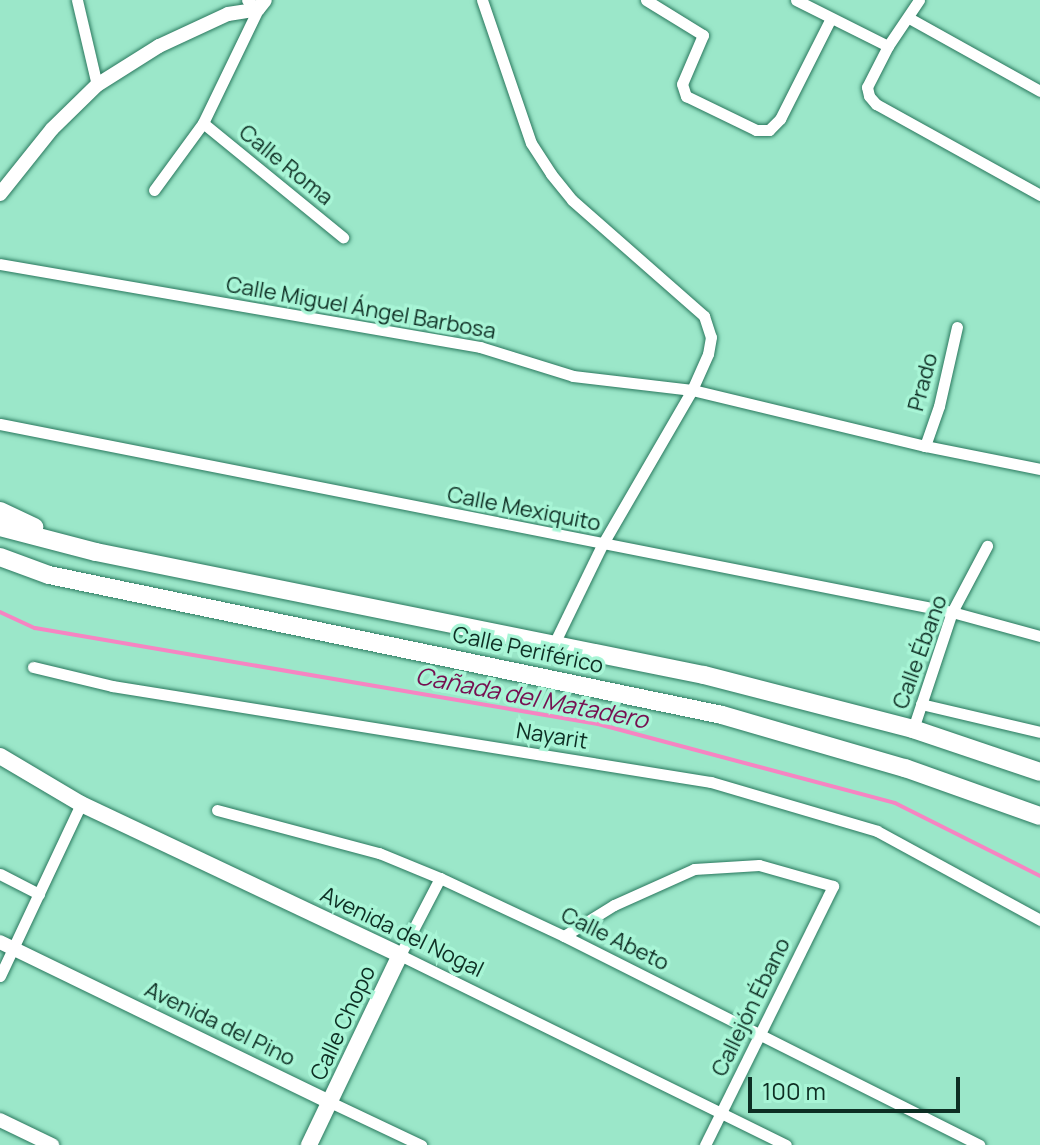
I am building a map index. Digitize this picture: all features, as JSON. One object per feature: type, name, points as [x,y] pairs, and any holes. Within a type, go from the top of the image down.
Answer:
[{"type":"highway","points":[[0,511],[40,529],[145,560]]},
{"type":"highway","name":"Calle Periférico","points":[[0,527],[58,543],[704,675],[913,729],[1040,772]]},
{"type":"highway","name":"Calle Periférico","points":[[0,557],[49,575],[722,715],[905,768],[1040,816]]},
{"type":"highway","points":[[0,569],[49,575]]},
{"type":"main road","name":"Avenida del Nogal","points":[[0,756],[81,804],[400,955]]},
{"type":"main road","name":"Calle Chopo","points":[[309,1145],[400,955]]},
{"type":"street","points":[[77,0],[97,85]]},
{"type":"street","points":[[482,0],[531,143],[551,174],[572,200],[704,316],[711,337],[708,354],[692,390],[602,545],[553,646]]},
{"type":"street","points":[[646,0],[703,35],[682,84],[686,96],[756,130],[769,130],[780,119],[831,18]]},
{"type":"street","points":[[796,0],[888,46]]},
{"type":"street","points":[[919,0],[888,46],[867,87],[876,104],[1040,195]]},
{"type":"street","points":[[2,183],[97,85],[124,66],[193,29],[257,3]]},
{"type":"street","points":[[154,190],[203,123],[257,3]]},
{"type":"street","points":[[909,18],[1040,91]]},
{"type":"street","name":"Calle Roma","points":[[203,123],[343,237]]},
{"type":"street","name":"Calle Miguel Ángel Barbosa","points":[[0,264],[480,347],[573,376],[692,390],[925,446],[1040,469]]},
{"type":"street","name":"Prado","points":[[925,446],[939,406],[957,327]]},
{"type":"street","name":"Calle Mexiquito","points":[[0,424],[952,612],[1040,636]]},
{"type":"street","name":"Calle Ébano","points":[[913,729],[952,612],[987,546]]},
{"type":"street","name":"Nayarit","points":[[33,667],[112,686],[711,782],[877,831],[1040,920]]},
{"type":"street","points":[[921,704],[1040,732]]},
{"type":"street","points":[[0,976],[7,945],[39,894],[81,804]]},
{"type":"street","name":"Calle Abeto","points":[[217,810],[379,853],[440,878],[564,936],[979,1145]]},
{"type":"street","name":"Callejón Ébano","points":[[564,936],[614,905],[694,869],[759,865],[833,886],[705,1145]]},
{"type":"street","points":[[0,874],[39,894]]},
{"type":"street","name":"Calle Chopo","points":[[400,955],[440,878]]},
{"type":"street","name":"Avenida del Pino","points":[[7,945],[421,1145]]},
{"type":"street","name":"Avenida del Nogal","points":[[400,955],[786,1145]]},
{"type":"street","points":[[0,1120],[52,1145]]},
{"type":"waterway","name":"Cañada del Matadero","points":[[0,612],[35,628],[598,724],[895,803],[1040,876]]}]
